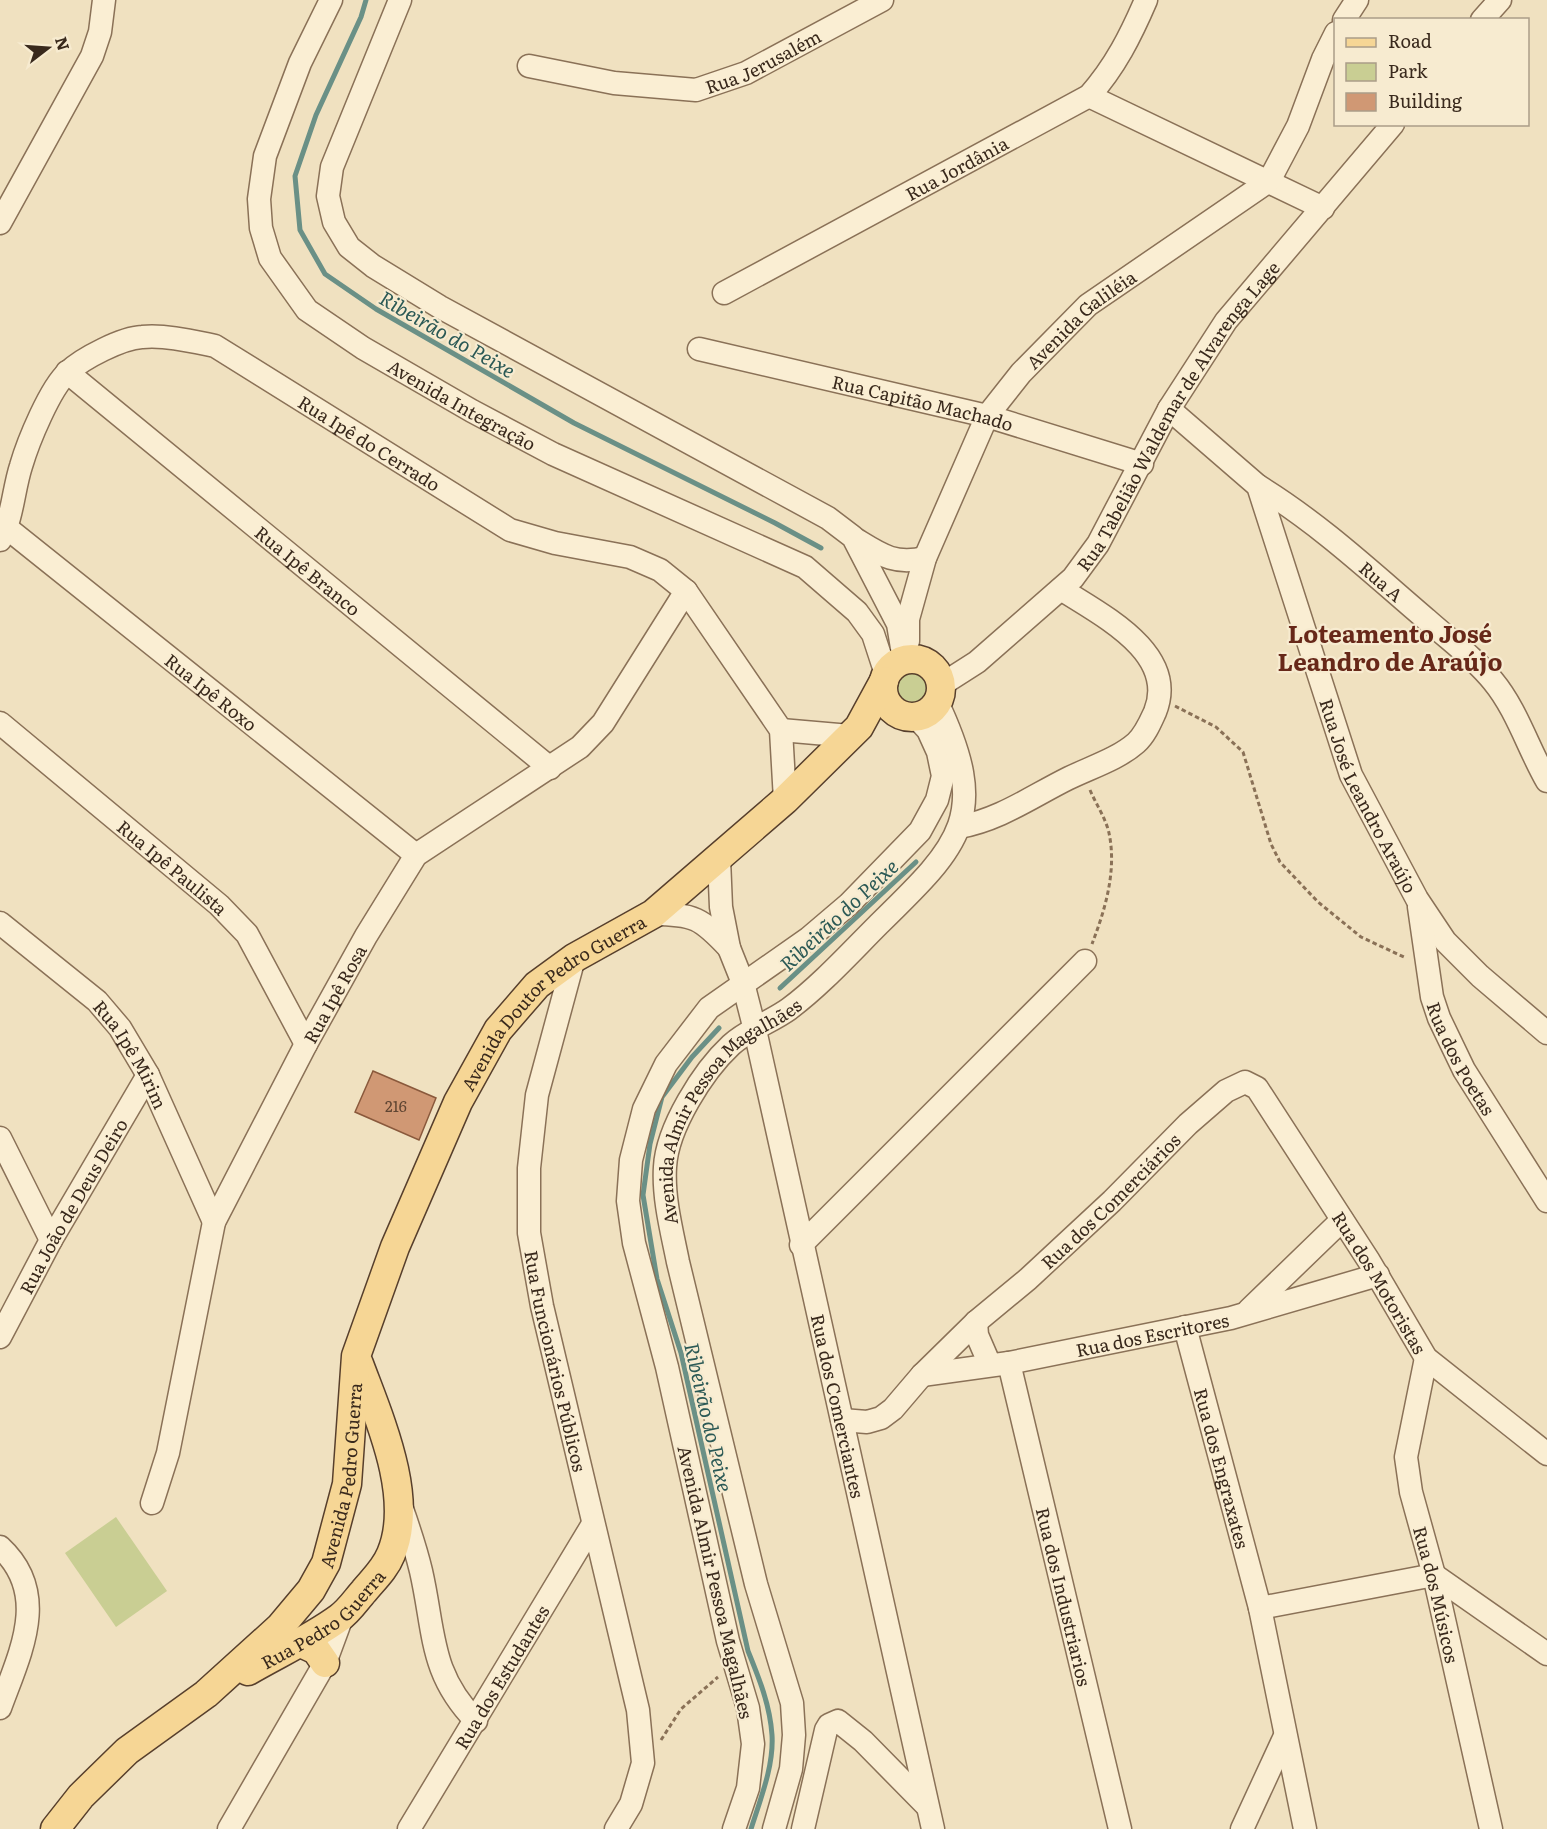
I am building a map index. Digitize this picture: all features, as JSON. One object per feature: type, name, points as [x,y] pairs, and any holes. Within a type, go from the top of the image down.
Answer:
[{"type":"main road","points":[[931,666],[923,704],[886,700],[896,668],[931,666]]},
{"type":"main road","name":"Avenida Doutor Pedro Guerra","points":[[356,1356],[394,1246],[458,1102],[498,1030],[537,985],[574,958],[653,914],[785,800],[855,732],[896,668]]},
{"type":"main road","name":"Avenida Doutor Pedro Guerra","points":[[855,732],[923,704]]},
{"type":"main road","name":"Avenida Pedro Guerra","points":[[311,1590],[326,1563],[347,1484],[356,1356]]},
{"type":"main road","name":"Rua Pedro Guerra","points":[[207,1694],[301,1643],[342,1617],[384,1568],[396,1535],[399,1496],[385,1439],[356,1356]]},
{"type":"main road","points":[[351,1435],[385,1439]]},
{"type":"main road","points":[[326,1563],[342,1617]]},
{"type":"main road","name":"Rua Pedro Guerra","points":[[207,1694],[280,1627],[311,1590]]},
{"type":"main road","points":[[301,1643],[316,1650],[325,1663]]},
{"type":"main road","points":[[55,1829],[81,1796],[127,1751],[207,1694]]},
{"type":"street","points":[[0,223],[92,56],[100,32],[104,0]]},
{"type":"street","name":"Avenida Integração","points":[[331,0],[300,63],[265,156],[258,199],[261,228],[270,258],[307,309],[337,333],[553,454],[805,567],[857,612],[896,668]]},
{"type":"street","points":[[400,0],[332,167],[328,196],[333,222],[349,247],[373,266],[440,307],[828,518],[853,537],[894,561],[908,562],[925,558]]},
{"type":"street","name":"Rua Jerusalém","points":[[529,66],[614,83],[696,90],[746,73],[882,0]]},
{"type":"street","name":"Rua Jordânia","points":[[723,293],[1089,96],[1107,76],[1132,34],[1146,0]]},
{"type":"street","points":[[1345,18],[1357,0]]},
{"type":"street","points":[[1484,18],[1500,0]]},
{"type":"street","name":"Avenida Galiléia","points":[[896,668],[925,558],[987,416],[1021,373],[1088,306],[1269,181],[1298,126],[1334,36]]},
{"type":"street","points":[[1089,96],[1323,208]]},
{"type":"street","name":"Rua Tabelião Waldemar de Alvarenga Lage","points":[[923,704],[977,662],[1073,578],[1098,543],[1142,464],[1169,409],[1226,321],[1391,126]]},
{"type":"street","name":"Rua Ipê do Cerrado","points":[[3,534],[20,467],[38,419],[67,372],[109,347],[140,337],[174,338],[215,346],[510,530],[555,543],[630,557],[660,570],[686,591],[781,730]]},
{"type":"street","name":"Rua Capitão Machado","points":[[699,349],[987,416],[1142,464]]},
{"type":"street","name":"Rua Ipê Branco","points":[[67,372],[550,768]]},
{"type":"street","points":[[1169,409],[1258,486]]},
{"type":"street","name":"Rua A","points":[[1258,486],[1297,510],[1351,553],[1456,644],[1493,681],[1521,725],[1547,781]]},
{"type":"street","name":"Rua José Leandro Araújo","points":[[1258,486],[1351,775],[1418,899],[1445,941],[1480,976],[1547,1033]]},
{"type":"street","name":"Rua Ipê Roxo","points":[[3,534],[416,855]]},
{"type":"street","points":[[853,537],[898,624],[896,668]]},
{"type":"street","points":[[959,827],[993,819],[1136,743],[1149,726],[1161,698],[1155,670],[1142,647],[1122,629],[1061,589]]},
{"type":"street","name":"Rua Ipê Rosa","points":[[152,1503],[168,1454],[214,1222],[306,1044],[416,855],[580,747],[603,723],[686,591]]},
{"type":"street","name":"Avenida Almir Pessoa Magalhães","points":[[774,1829],[791,1769],[794,1735],[792,1703],[756,1584],[678,1262],[670,1218],[665,1167],[674,1136],[706,1072],[733,1044],[791,1007],[921,884],[945,857],[959,827],[965,805],[965,780],[958,749],[923,704]]},
{"type":"street","name":"Avenida Almir Pessoa Magalhães","points":[[734,1829],[748,1788],[753,1744],[748,1708],[736,1669],[667,1367],[634,1243],[628,1201],[631,1160],[644,1109],[666,1064],[709,1008],[809,938],[849,904],[920,831],[937,800],[942,776],[938,752],[928,730],[923,704]]},
{"type":"street","name":"Rua Ipê Paulista","points":[[0,723],[219,905],[247,934],[306,1044]]},
{"type":"street","points":[[785,800],[781,730],[855,732]]},
{"type":"street","points":[[719,859],[721,907],[729,948]]},
{"type":"street","name":"Rua dos Poetas","points":[[1418,899],[1431,997],[1464,1070],[1547,1201]]},
{"type":"street","points":[[653,914],[685,914],[708,926],[729,948]]},
{"type":"street","name":"Rua Ipê Mirim","points":[[0,923],[97,1000],[120,1028],[148,1075],[214,1222]]},
{"type":"street","name":"Rua dos Comerciantes","points":[[729,948],[743,983],[755,1030],[801,1245],[931,1818]]},
{"type":"street","name":"Rua Funcionários Públicos","points":[[574,958],[537,1095],[529,1168],[530,1233],[542,1306],[638,1710],[643,1763]]},
{"type":"street","points":[[801,1245],[1085,961]]},
{"type":"street","name":"Rua João de Deus Deiro","points":[[0,1337],[51,1239],[148,1075]]},
{"type":"street","name":"Rua dos Motoristas","points":[[1245,1082],[1257,1088],[1378,1275],[1426,1358],[1547,1454]]},
{"type":"street","name":"Rua dos Comerciários","points":[[842,1420],[867,1422],[881,1418],[893,1409],[922,1374],[976,1322],[1028,1279],[1112,1201],[1188,1124],[1226,1091],[1245,1082]]},
{"type":"street","points":[[0,1138],[51,1239]]},
{"type":"street","points":[[1246,1313],[1342,1221]]},
{"type":"street","name":"Rua dos Escritores","points":[[922,1374],[1000,1364],[1185,1328],[1378,1275]]},
{"type":"street","points":[[976,1322],[977,1335],[1000,1364]]},
{"type":"street","name":"Rua dos Engraxates","points":[[1185,1328],[1260,1608],[1305,1829]]},
{"type":"street","name":"Rua dos Músicos","points":[[1426,1358],[1406,1457],[1418,1524],[1434,1575],[1491,1829]]},
{"type":"street","name":"Rua dos Industriarios","points":[[1000,1364],[1120,1829]]},
{"type":"street","points":[[399,1496],[421,1570],[436,1654],[454,1697],[476,1720]]},
{"type":"street","name":"Rua dos Estudantes","points":[[409,1829],[593,1524]]},
{"type":"street","points":[[0,1547],[10,1556],[24,1578],[29,1600],[28,1621],[17,1663],[0,1708]]},
{"type":"street","points":[[384,1568],[410,1567],[421,1570]]},
{"type":"street","points":[[1260,1608],[1434,1575],[1547,1654]]},
{"type":"street","points":[[229,1829],[325,1663],[342,1617]]},
{"type":"street","points":[[803,1829],[826,1730],[829,1725],[838,1721],[863,1741],[931,1818]]},
{"type":"street","points":[[1242,1829],[1285,1736]]},
{"type":"street","points":[[616,1829],[631,1804],[643,1763]]},
{"type":"path","points":[[1161,698],[1216,727],[1243,752],[1271,844],[1280,862],[1318,902],[1361,937],[1428,968]]},
{"type":"path","points":[[1082,772],[1108,831],[1112,852],[1110,885],[1085,961]]},
{"type":"path","points":[[643,1763],[658,1746],[681,1709],[716,1678],[736,1669]]},
{"type":"green space","points":[[913,664],[922,665],[929,670],[934,677],[934,695],[929,702],[922,707],[913,708],[904,707],[897,702],[892,695],[891,686],[892,677],[897,670],[904,665]]},
{"type":"green space","points":[[116,1517],[167,1591],[116,1627],[65,1553]]},
{"type":"building","points":[[373,1071],[436,1098],[419,1140],[355,1112]]},
{"type":"waterway","name":"Ribeirão do Peixe","points":[[366,0],[361,17],[316,115],[295,176],[300,230],[325,274],[376,309],[574,423],[821,548]]},
{"type":"waterway","name":"Ribeirão do Peixe","points":[[780,988],[916,862]]},
{"type":"waterway","name":"Ribeirão do Peixe","points":[[719,1028],[692,1057],[662,1097],[650,1144],[643,1195],[657,1279],[681,1353],[748,1651],[763,1692],[771,1724],[772,1747],[769,1771],[751,1829]]},
{"type":"district","name":"Loteamento José Leandro de Araújo","points":[[1390,646]]}]
